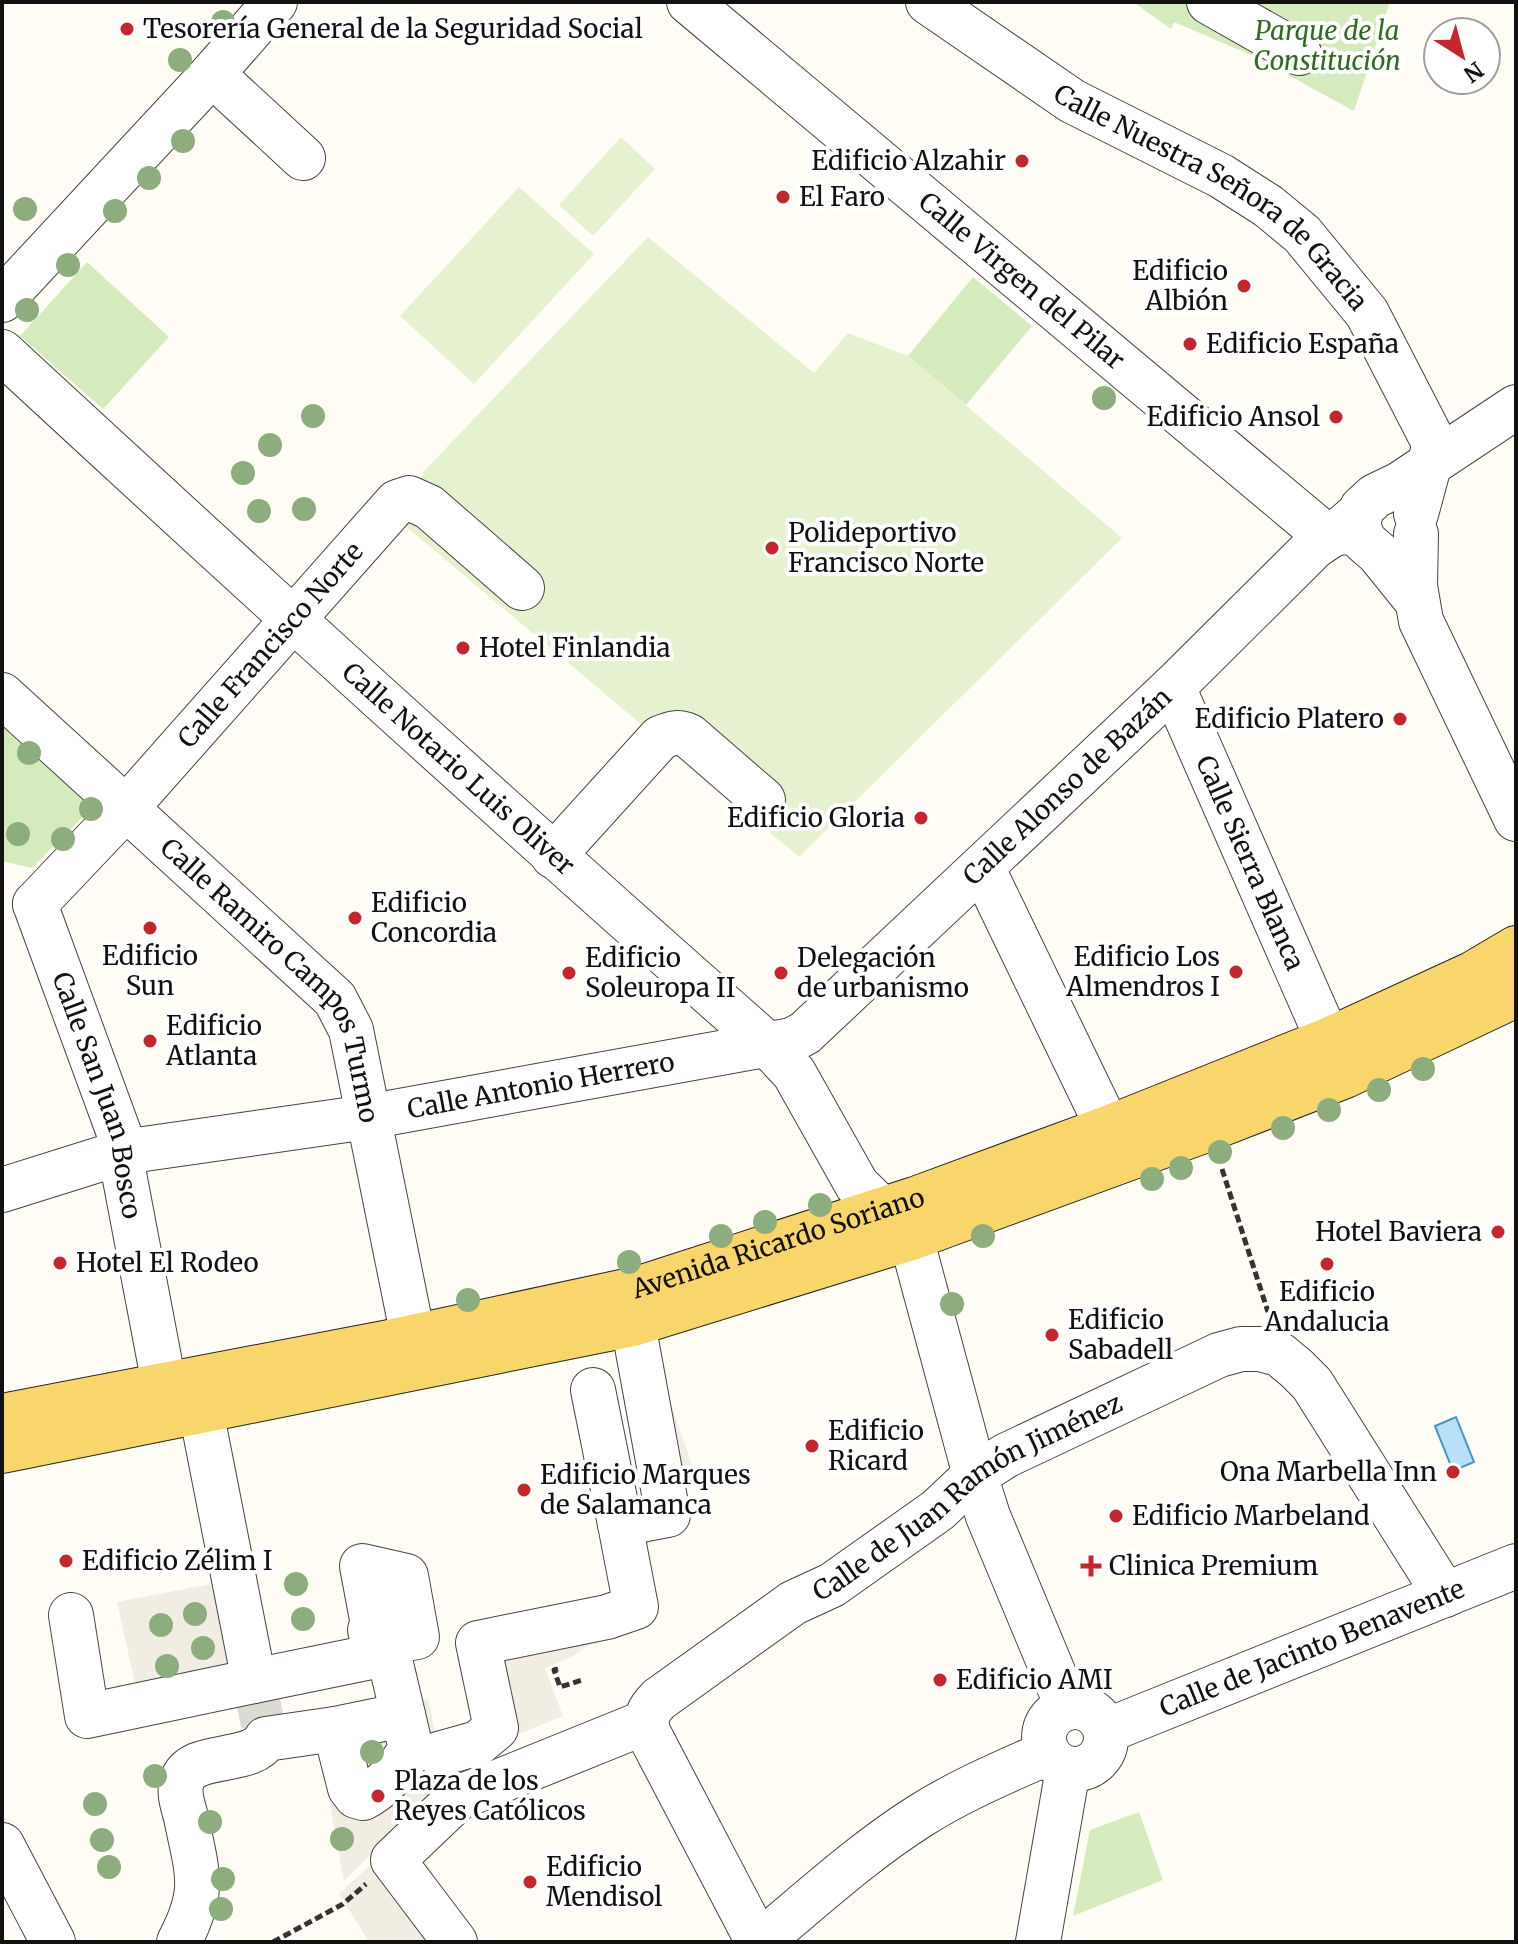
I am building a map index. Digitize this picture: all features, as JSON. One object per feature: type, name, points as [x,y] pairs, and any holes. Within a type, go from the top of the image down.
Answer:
[{"type":"main road","name":"Avenida Ricardo Soriano","points":[[2,1416],[413,1337],[640,1288],[896,1224],[1108,1128],[1328,1040],[1472,974],[1516,948]]},
{"type":"main road","points":[[1472,974],[1504,970],[1516,972]]},
{"type":"main road","name":"Avenida Ricardo Soriano","points":[[2,1451],[633,1324],[896,1224],[1345,1076],[1516,995]]},
{"type":"street","points":[[2,300],[275,2]]},
{"type":"street","name":"Calle Virgen del Pilar","points":[[689,2],[1364,527]]},
{"type":"street","name":"Calle Nuestra Señora de Gracia","points":[[928,2],[1072,101],[1221,176],[1268,206],[1302,234],[1367,313],[1381,335],[1438,454]]},
{"type":"street","points":[[1209,2],[1299,53]]},
{"type":"street","points":[[212,74],[303,158]]},
{"type":"street","name":"Calle Notario Luis Oliver","points":[[2,352],[293,621],[767,1044],[794,1073],[857,1185],[896,1224]]},
{"type":"street","name":"Calle Alonso de Bazán","points":[[767,1044],[792,1040],[805,1033],[1173,687],[1364,527],[1438,454],[1516,407]]},
{"type":"street","name":"Calle Francisco Norte","points":[[18,900],[127,807],[397,502],[409,498],[429,507],[522,588]]},
{"type":"street","points":[[1364,527],[1416,600],[1421,621],[1516,819]]},
{"type":"street","name":"Calle Sierra Blanca","points":[[1173,687],[1328,1040]]},
{"type":"street","name":"Calle Ramiro Campos Turmo","points":[[2,695],[335,999],[351,1030],[413,1337]]},
{"type":"street","points":[[553,856],[660,738],[668,734],[680,732],[689,736],[763,800]]},
{"type":"street","points":[[982,867],[1108,1128]]},
{"type":"street","name":"Calle San Juan Bosco","points":[[18,900],[119,1133],[164,1384]]},
{"type":"street","name":"Calle Antonio Herrero","points":[[2,1190],[123,1152],[367,1117],[767,1044]]},
{"type":"street","points":[[896,1224],[988,1516],[1068,1708]]},
{"type":"street","points":[[620,1524],[668,1515],[666,1472],[633,1324]]},
{"type":"street","name":"Calle de Juan Ramón Jiménez","points":[[646,1722],[648,1711],[659,1699],[793,1603],[832,1585],[938,1510],[975,1475],[1031,1462],[1219,1355],[1241,1349],[1260,1349],[1279,1354],[1312,1384],[1445,1595]]},
{"type":"street","points":[[439,1754],[478,1743],[496,1728],[478,1643],[607,1617],[636,1607],[593,1390]]},
{"type":"street","points":[[201,1411],[254,1681]]},
{"type":"street","name":"Calle de Jacinto Benavente","points":[[1106,1731],[1516,1566]]},
{"type":"street","points":[[71,1615],[87,1716],[376,1656],[385,1658],[391,1664],[411,1749],[404,1761],[372,1794],[363,1798],[356,1796],[350,1788],[335,1729]]},
{"type":"street","points":[[455,1942],[393,1860],[458,1798],[646,1722],[648,1732],[759,1942],[884,1840],[923,1814],[1005,1772],[1057,1761],[1088,1767],[1103,1752],[1106,1731],[1102,1721],[1088,1710],[1068,1708],[1053,1716],[1044,1733],[1057,1761],[1038,1942]]},
{"type":"street","points":[[179,1942],[196,1906],[199,1892],[181,1791],[185,1774],[194,1766],[252,1751],[262,1746],[266,1739],[403,1715]]},
{"type":"street","points":[[8,1882],[53,1942]]},
{"type":"path","points":[[1222,1169],[1270,1322]]},
{"type":"path","points":[[568,1665],[554,1670],[560,1687],[582,1680]]},
{"type":"path","points":[[273,1942],[343,1904]]},
{"type":"green space","name":"Parque de la Constitución","points":[[1133,2],[1390,2],[1354,111],[1251,55],[1174,22],[1171,29]]},
{"type":"green space","points":[[621,137],[655,169],[593,236],[559,205]]},
{"type":"green space","points":[[519,187],[594,254],[474,384],[400,316]]},
{"type":"green space","name":"Polideportivo Francisco Norte","points":[[648,237],[814,373],[848,333],[908,356],[1122,538],[799,857],[397,519],[425,470]]},
{"type":"green space","points":[[87,262],[169,337],[103,409],[20,336]]},
{"type":"green space","points":[[973,277],[1032,326],[966,405],[908,356]]},
{"type":"green space","points":[[2,718],[97,803],[32,868],[2,861]]},
{"type":"green space","points":[[1139,1812],[1163,1880],[1073,1916],[1090,1830]]},
{"type":"shaded area","points":[[663,1381],[693,1468],[667,1478],[682,1532],[631,1550],[643,1608],[573,1656],[545,1668],[563,1716],[482,1749],[470,1634],[630,1602],[630,1503],[655,1498]]},
{"type":"shaded area","points":[[226,1581],[243,1673],[138,1697],[117,1602]]},
{"type":"shaded area","name":"Plaza de los Reyes Católicos","points":[[428,1699],[445,1779],[344,1881],[315,1723]]},
{"type":"shaded area","points":[[409,1829],[441,1890],[436,1942],[369,1942],[339,1894]]},
{"type":"water","points":[[1456,1417],[1474,1462],[1453,1471],[1435,1426]]},
{"type":"tunnel","points":[[254,1681],[266,1739]]},
{"type":"place","name":"Tesorería General de la Seguridad Social","points":[[127,29]]},
{"type":"place","name":"Edificio Alzahir","points":[[1022,161]]},
{"type":"place","name":"El Faro","points":[[783,197]]},
{"type":"place","name":"Edificio Albión","points":[[1244,286]]},
{"type":"place","name":"Edificio España","points":[[1190,344]]},
{"type":"place","name":"Edificio Ansol","points":[[1336,417]]},
{"type":"place","name":"Polideportivo Francisco Norte","points":[[772,548]]},
{"type":"place","name":"Hotel Finlandia","points":[[463,648]]},
{"type":"place","name":"Edificio Platero","points":[[1400,719]]},
{"type":"place","name":"Edificio Gloria","points":[[921,818]]},
{"type":"place","name":"Edificio Concordia","points":[[355,918]]},
{"type":"place","name":"Edificio Sun","points":[[150,928]]},
{"type":"place","name":"Edificio Los Almendros I","points":[[1236,972]]},
{"type":"place","name":"Edificio Soleuropa II","points":[[569,973]]},
{"type":"place","name":"Delegación de urbanismo","points":[[781,973]]},
{"type":"place","name":"Edificio Atlanta","points":[[150,1041]]},
{"type":"place","name":"Hotel Baviera","points":[[1498,1232]]},
{"type":"place","name":"Hotel El Rodeo","points":[[60,1263]]},
{"type":"place","name":"Edificio Andalucia","points":[[1327,1264]]},
{"type":"place","name":"Edificio Sabadell","points":[[1052,1335]]},
{"type":"place","name":"Edificio Ricard","points":[[812,1446]]},
{"type":"place","name":"Ona Marbella Inn","points":[[1453,1472]]},
{"type":"place","name":"Edificio Marques de Salamanca","points":[[524,1490]]},
{"type":"place","name":"Edificio Marbeland","points":[[1116,1516]]},
{"type":"place","name":"Edificio Zélim I","points":[[66,1561]]},
{"type":"place","name":"Clinica Premium","points":[[1091,1566]]},
{"type":"place","name":"Edificio AMI","points":[[940,1680]]},
{"type":"place","name":"Plaza de los Reyes Católicos","points":[[378,1796]]},
{"type":"place","name":"Edificio Mendisol","points":[[530,1882]]}]
